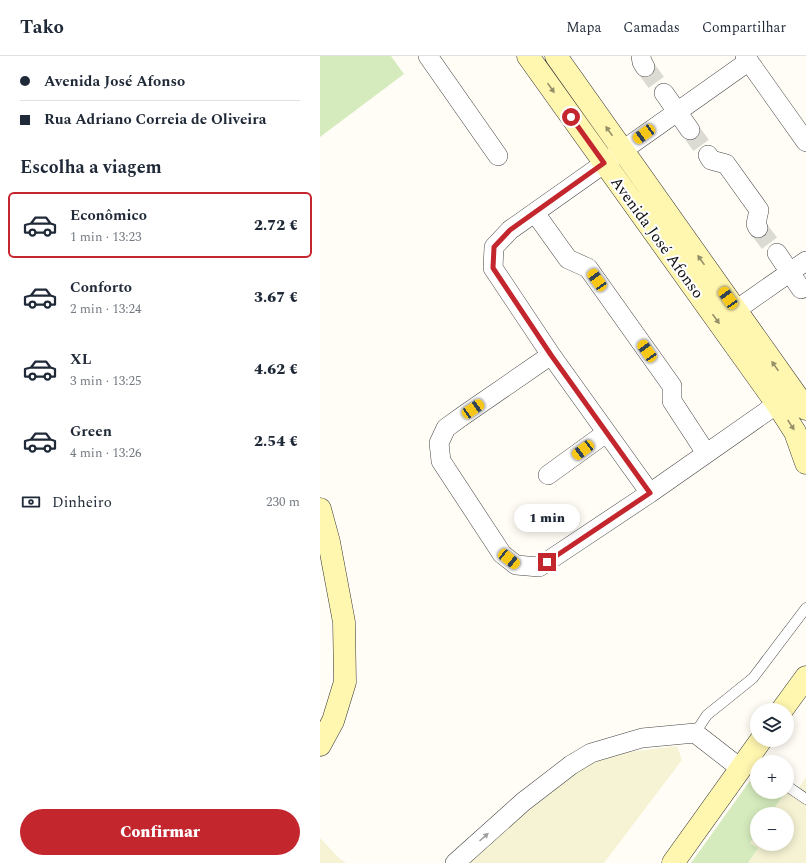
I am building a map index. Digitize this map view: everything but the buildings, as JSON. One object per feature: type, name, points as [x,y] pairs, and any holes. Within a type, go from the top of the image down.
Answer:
[{"type":"street","points":[[428,56],[498,156]]},
{"type":"street","name":"Avenida José Afonso","points":[[528,56],[604,163],[792,402]]},
{"type":"street","name":"Avenida José Afonso","points":[[556,56],[736,310],[792,402],[795,432],[806,463]]},
{"type":"street","points":[[650,493],[551,355],[493,268],[494,247],[510,230],[677,111],[747,58],[806,142]]},
{"type":"street","points":[[664,93],[690,130]]},
{"type":"street","points":[[708,155],[711,160],[726,164],[759,210],[756,224],[758,228]]},
{"type":"street","points":[[535,213],[568,259],[588,268],[602,287],[672,386],[672,402],[706,453]]},
{"type":"street","points":[[777,253],[801,289]]},
{"type":"street","points":[[736,310],[806,261]]},
{"type":"street","points":[[551,355],[446,428],[439,443],[441,461],[502,554],[516,565],[539,567],[650,493],[706,453],[792,402]]},
{"type":"street","points":[[548,476],[606,433]]},
{"type":"street","points":[[320,509],[329,542],[344,622],[345,682],[332,721],[320,745]]},
{"type":"street","points":[[787,703],[806,677]]},
{"type":"street","points":[[455,863],[523,802],[571,765],[591,753],[642,738],[695,732],[748,764]]},
{"type":"street","points":[[673,863],[748,764],[757,747]]},
{"type":"lane","points":[[695,732],[707,715],[753,678],[806,608]]},
{"type":"lane","points":[[794,791],[806,799]]},
{"type":"shaded area","points":[[677,746],[682,760],[604,863],[461,863],[526,805],[585,766],[621,753]]},
{"type":"shaded area","points":[[806,777],[806,863],[748,863],[756,851],[794,851],[794,807],[775,807],[781,799],[794,799],[794,795]]},
{"type":"shaded area","points":[[320,838],[340,859],[346,863],[320,863]]},
{"type":"green space","points":[[320,56],[391,56],[404,74],[320,137]]},
{"type":"green space","points":[[750,781],[750,799],[781,799],[775,807],[750,807],[750,851],[756,851],[748,863],[691,863]]},
{"type":"tunnel","points":[[645,67],[664,93]]},
{"type":"tunnel","points":[[690,130],[708,155]]},
{"type":"tunnel","points":[[758,228],[777,253]]},
{"type":"route","points":[[547,562],[650,493],[551,355],[493,268],[494,247],[510,230],[604,163],[571,117]]}]
